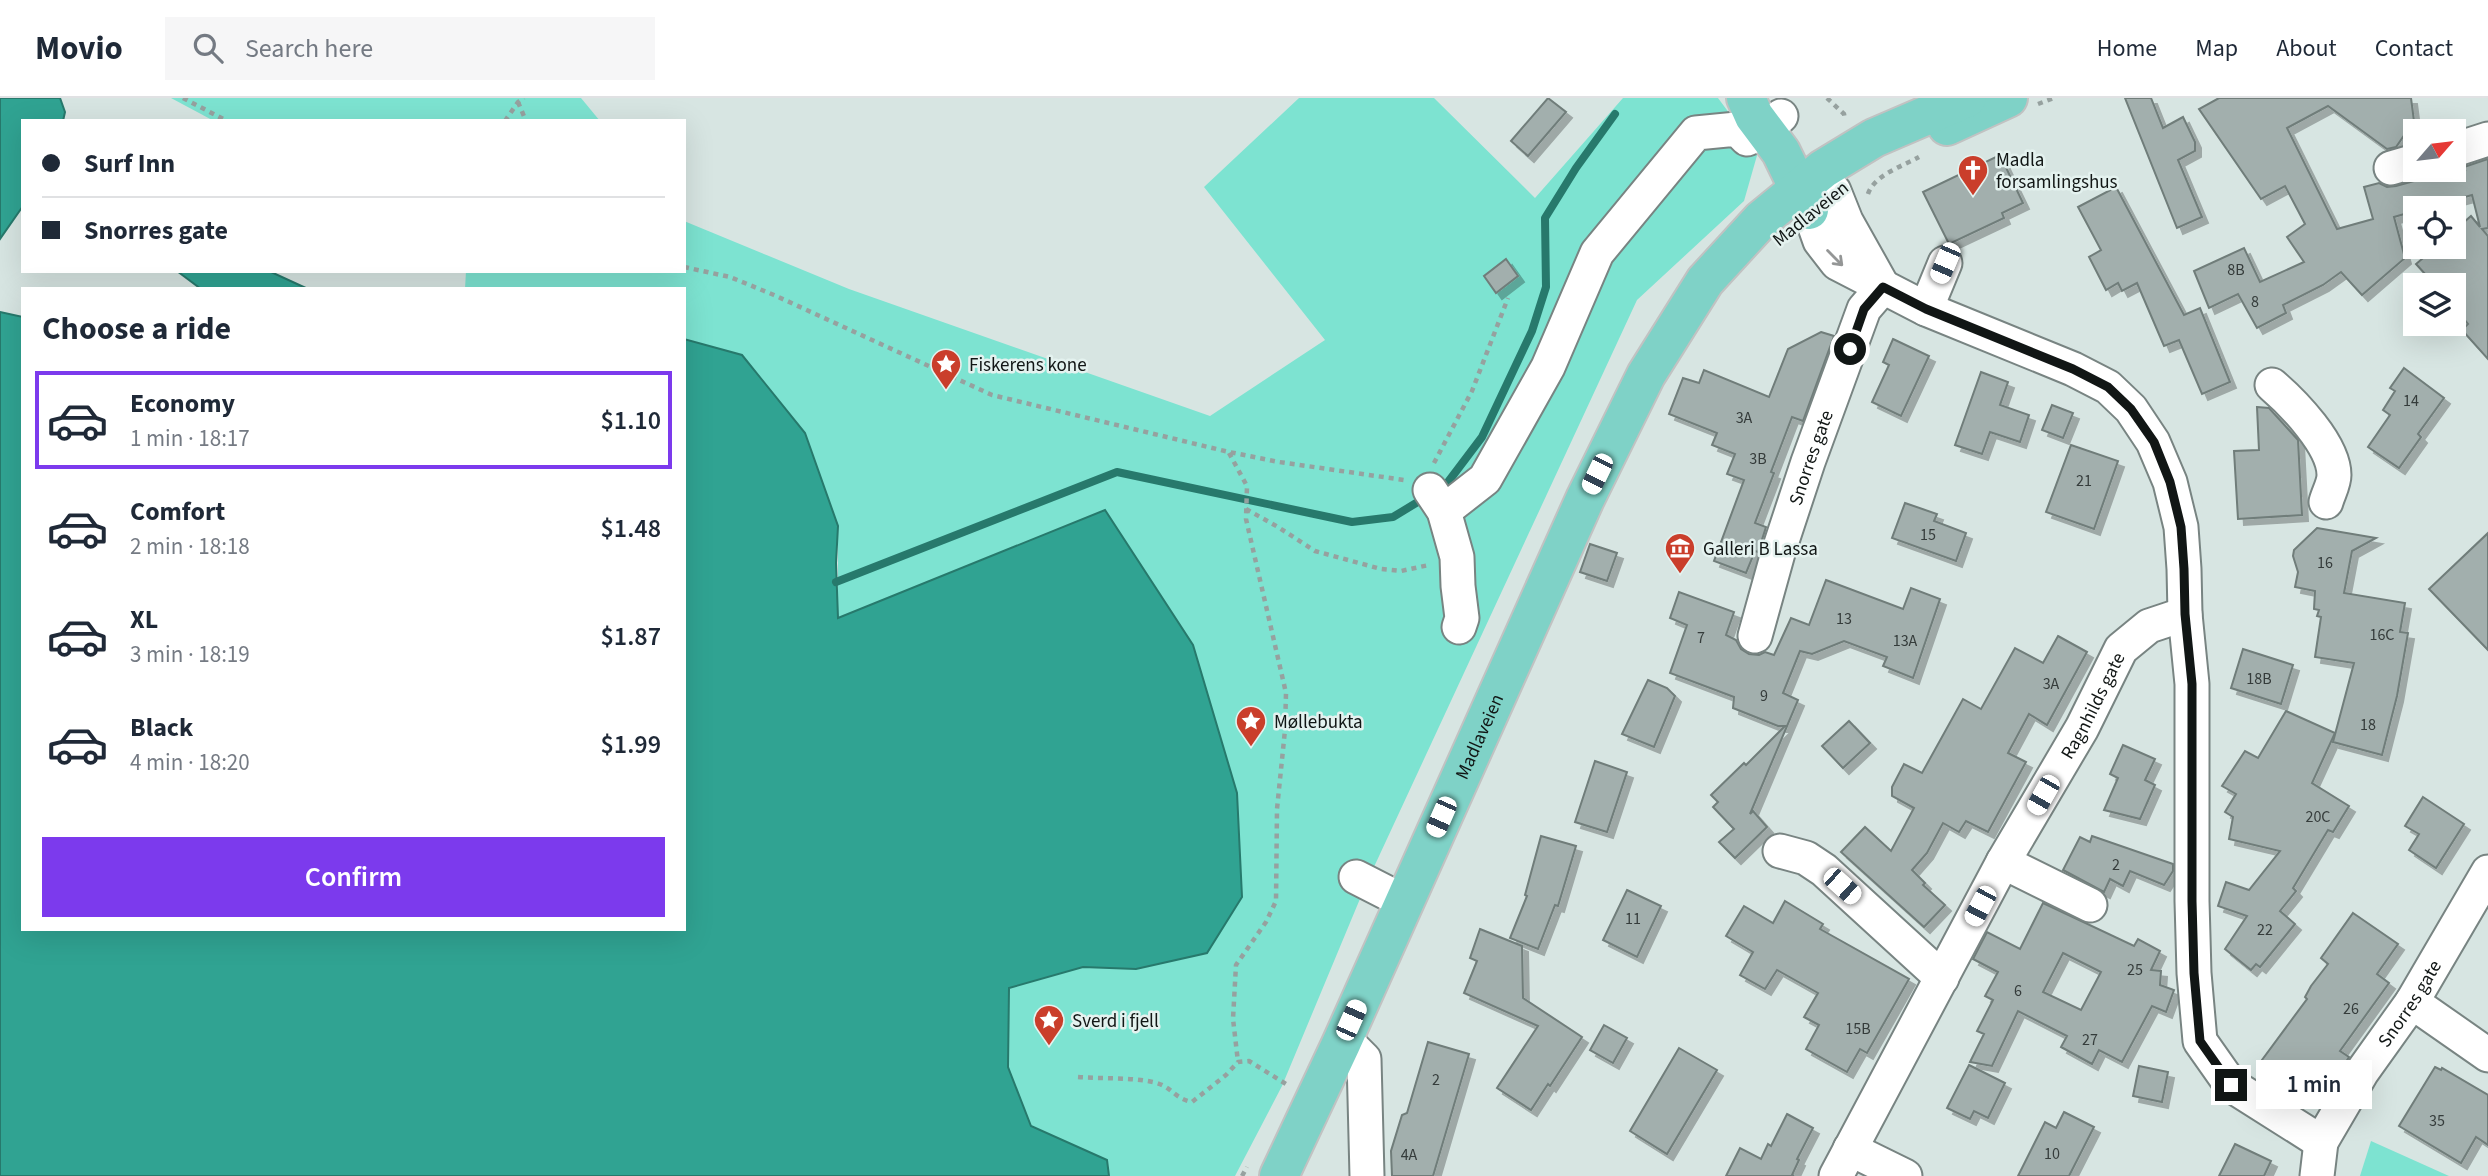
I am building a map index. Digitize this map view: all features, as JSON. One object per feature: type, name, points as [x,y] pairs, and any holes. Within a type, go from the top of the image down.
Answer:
[{"type":"main road","points":[[1746,98],[1754,116],[1767,115],[1803,138],[1816,189]]},
{"type":"main road","name":"Madlaveien","points":[[1816,189],[1874,138],[1967,98]]},
{"type":"main road","name":"Madlaveien","points":[[1279,1176],[1341,1044],[1531,616],[1646,375],[1705,281],[1762,220],[1816,189],[1884,158],[1975,111],[2008,98]]},
{"type":"street","points":[[1459,627],[1462,618],[1457,557],[1433,497],[1485,479],[1548,367],[1597,253],[1696,132],[1737,129],[1747,139],[1767,115]]},
{"type":"street","points":[[2466,146],[2488,139]]},
{"type":"street","points":[[1816,189],[1820,241],[1838,263],[1926,309],[2073,369],[2108,387],[2131,409],[2154,442],[2170,482],[2181,527],[2192,684],[2192,901],[2194,973],[2200,1041],[2231,1085],[2321,1142],[2316,1176]]},
{"type":"street","points":[[1926,309],[1945,263]]},
{"type":"street","name":"Snorres gate","points":[[1755,636],[1799,488],[1864,309],[1883,287]]},
{"type":"street","points":[[2272,385],[2305,418],[2327,452],[2334,475],[2326,502]]},
{"type":"street","name":"Ragnhilds gate","points":[[1905,1176],[1843,1163],[2003,862],[2082,727],[2121,649],[2150,626],[2185,614]]},
{"type":"street","points":[[1780,851],[1806,858],[1824,870],[1942,978]]},
{"type":"street","points":[[2003,862],[2090,905]]},
{"type":"street","name":"Snorres gate","points":[[2321,1142],[2362,1072],[2413,1002],[2488,872]]},
{"type":"street","points":[[1356,877],[1404,901]]},
{"type":"street","points":[[2413,1002],[2488,1055]]},
{"type":"street","points":[[1341,1044],[1354,1049],[1364,1059],[1367,1176]]},
{"type":"path","points":[[183,98],[223,119]]},
{"type":"path","points":[[506,119],[524,98]]},
{"type":"path","points":[[1827,98],[1844,114],[1847,127]]},
{"type":"path","points":[[518,102],[525,119]]},
{"type":"path","points":[[686,267],[730,277],[774,295],[992,395],[1229,452],[1433,497],[1508,298]]},
{"type":"path","points":[[1229,452],[1247,486],[1246,506],[1250,540],[1286,693],[1277,809],[1276,901],[1266,922],[1236,965],[1233,1019],[1238,1062]]},
{"type":"path","points":[[1246,506],[1315,551],[1381,569],[1420,568],[1457,557]]},
{"type":"path","points":[[1079,1077],[1152,1082],[1170,1087],[1179,1099],[1192,1102],[1238,1062],[1249,1061],[1289,1086]]},
{"type":"shaded area","points":[[0,98],[60,98],[65,112],[63,119],[21,119],[21,209],[0,239]]},
{"type":"shaded area","points":[[171,98],[581,98],[598,119],[210,119]]},
{"type":"shaded area","name":"Møllebukta","points":[[1299,98],[1434,98],[1535,198],[1623,98],[1718,98],[1758,152],[1744,201],[1637,300],[1367,882],[1282,1086],[1235,1176],[1109,1176],[1107,1160],[1031,1127],[1008,1067],[1009,988],[1083,967],[1136,969],[1105,511],[838,618],[838,526],[742,355],[686,340],[686,287],[465,287],[466,273],[686,273],[686,222],[849,289],[1210,416],[1325,340],[1204,187]]},
{"type":"shaded area","points":[[180,273],[273,273],[304,287],[198,287]]},
{"type":"shaded area","points":[[0,312],[21,317],[21,931],[686,931],[686,340],[742,355],[805,433],[838,526],[838,618],[1105,510],[1193,645],[1237,793],[1242,897],[1207,953],[1136,969],[1083,967],[1009,988],[1008,1067],[1031,1126],[1107,1160],[1109,1176],[0,1176]]},
{"type":"shaded area","points":[[2371,1141],[2449,1176],[2360,1176]]},
{"type":"building","points":[[1548,98],[1566,112],[1528,156],[1511,141]]},
{"type":"building","points":[[2125,98],[2151,98],[2163,128],[2183,117],[2195,142],[2195,151],[2178,160],[2202,217],[2177,228]]},
{"type":"building","points":[[2219,98],[2411,98],[2414,119],[2403,119],[2403,137],[2396,147],[2387,149],[2328,106],[2287,128],[2337,229],[2373,219],[2364,187],[2379,183],[2387,187],[2410,182],[2466,182],[2466,166],[2488,159],[2488,228],[2482,229],[2488,236],[2488,359],[2466,334],[2466,273],[2424,273],[2416,264],[2422,259],[2466,259],[2466,220],[2471,216],[2480,227],[2472,195],[2403,196],[2403,214],[2394,217],[2404,259],[2362,295],[2341,272],[2323,285],[2283,305],[2286,313],[2257,328],[2238,294],[2209,308],[2194,271],[2244,248],[2260,282],[2304,262],[2287,237],[2305,224],[2285,186],[2261,199],[2199,109]]},
{"type":"building","name":"Madla forsamlingshus","points":[[2000,155],[2023,203],[2002,213],[2004,218],[1949,244],[1923,192]]},
{"type":"building","points":[[2116,187],[2184,315],[2200,308],[2230,382],[2202,394],[2179,340],[2164,346],[2137,283],[2122,291],[2118,283],[2106,290],[2089,257],[2101,250],[2078,207]]},
{"type":"building","points":[[1506,259],[1518,276],[1496,293],[1484,276]]},
{"type":"building","points":[[1821,332],[1834,336],[1803,421],[1792,417],[1771,472],[1774,473],[1755,523],[1766,527],[1758,552],[1755,551],[1746,573],[1714,561],[1744,480],[1727,474],[1735,454],[1712,445],[1717,433],[1669,414],[1683,378],[1699,383],[1704,370],[1769,397],[1788,349]]},
{"type":"building","points":[[1893,339],[1929,356],[1901,416],[1872,402],[1889,365],[1883,362]]},
{"type":"building","points":[[2404,368],[2444,398],[2418,434],[2421,437],[2399,468],[2368,447],[2390,415],[2383,410],[2395,391],[2390,388]]},
{"type":"building","points":[[1981,372],[2008,382],[2000,405],[2029,415],[2020,442],[1990,432],[1982,454],[1955,445]]},
{"type":"building","points":[[2052,405],[2073,413],[2063,438],[2042,430]]},
{"type":"building","points":[[2257,407],[2269,408],[2298,440],[2302,515],[2238,519],[2234,451],[2259,450]]},
{"type":"building","points":[[2071,445],[2118,461],[2094,529],[2046,512]]},
{"type":"building","points":[[1905,503],[1937,514],[1934,521],[1966,533],[1956,561],[1892,538]]},
{"type":"building","points":[[2317,528],[2376,538],[2352,551],[2344,593],[2405,603],[2400,632],[2408,633],[2397,696],[2382,755],[2333,742],[2354,663],[2315,657],[2321,617],[2317,616],[2319,610],[2314,609],[2315,591],[2295,587],[2298,572],[2294,550]]},
{"type":"building","points":[[2488,533],[2488,650],[2429,589]]},
{"type":"building","points":[[1590,544],[1617,553],[1607,581],[1580,572]]},
{"type":"building","points":[[1826,580],[1903,609],[1911,588],[1940,599],[1913,678],[1883,666],[1887,657],[1844,641],[1812,654],[1800,651],[1783,693],[1798,700],[1750,814],[1753,811],[1767,827],[1735,858],[1719,842],[1734,829],[1713,807],[1718,802],[1711,795],[1785,726],[1778,726],[1733,708],[1734,697],[1670,673],[1687,625],[1670,618],[1679,592],[1734,612],[1726,635],[1736,640],[1741,649],[1749,654],[1759,655],[1765,652],[1774,655],[1791,618],[1809,625]]},
{"type":"building","points":[[2058,636],[2087,652],[2047,725],[2029,714],[2008,753],[2026,762],[1988,832],[1966,821],[1959,832],[1943,823],[1927,853],[1912,870],[1925,883],[1923,885],[1945,905],[1924,927],[1841,852],[1865,827],[1891,851],[1914,808],[1892,796],[1892,787],[1904,764],[1922,773],[1963,699],[1981,709],[2015,648],[2043,663]]},
{"type":"building","points":[[2243,649],[2293,665],[2281,704],[2231,688]]},
{"type":"building","points":[[1648,680],[1667,688],[1675,696],[1654,747],[1622,734]]},
{"type":"building","points":[[2286,711],[2335,733],[2312,783],[2349,806],[2333,832],[2328,830],[2293,888],[2296,891],[2280,911],[2295,924],[2260,967],[2256,964],[2251,970],[2225,949],[2247,916],[2218,906],[2226,882],[2249,890],[2280,851],[2229,839],[2233,817],[2225,812],[2236,794],[2222,786],[2245,751],[2258,758]]},
{"type":"building","points":[[1849,721],[1870,743],[1843,768],[1822,746]]},
{"type":"building","points":[[2123,745],[2155,759],[2145,780],[2155,785],[2140,819],[2104,810],[2118,778],[2110,774]]},
{"type":"building","points":[[1595,761],[1627,772],[1607,832],[1575,822]]},
{"type":"building","points":[[2423,797],[2464,824],[2436,868],[2409,850],[2419,834],[2405,826]]},
{"type":"building","points":[[1541,836],[1576,846],[1558,906],[1555,905],[1538,949],[1510,938],[1527,896],[1525,895]]},
{"type":"building","points":[[2092,836],[2173,864],[2173,871],[2164,885],[2130,871],[2123,886],[2110,879],[2104,892],[2063,870],[2080,837],[2090,842]]},
{"type":"building","points":[[1627,890],[1661,906],[1637,957],[1603,940]]},
{"type":"building","points":[[1785,901],[1823,924],[1820,929],[1909,979],[1867,1053],[1860,1049],[1847,1072],[1806,1049],[1819,1025],[1804,1017],[1818,993],[1777,970],[1765,989],[1740,975],[1753,952],[1726,936],[1744,906],[1773,923]]},
{"type":"building","points":[[2043,903],[2134,946],[2138,939],[2160,951],[2151,970],[2161,971],[2160,985],[2174,990],[2166,1012],[2152,1006],[2122,1062],[2099,1050],[2092,1064],[2061,1047],[2067,1036],[2018,1011],[1992,1066],[1970,1062],[1984,1034],[1977,1031],[1993,1000],[1985,996],[1998,972],[1973,959],[1987,932],[2020,949]],"holes":[[[2063,953],[2101,972],[2081,1010],[2043,992]]]},
{"type":"building","points":[[2353,913],[2398,944],[2377,974],[2389,983],[2340,1051],[2349,1057],[2333,1083],[2323,1076],[2307,1099],[2259,1064],[2307,999],[2305,997],[2311,986],[2328,964],[2321,958]]},
{"type":"building","points":[[1480,929],[1522,946],[1523,998],[1582,1037],[1531,1110],[1497,1088],[1538,1026],[1464,993],[1477,961],[1470,958]]},
{"type":"building","points":[[1604,1025],[1627,1038],[1613,1063],[1590,1050]]},
{"type":"building","points":[[1428,1042],[1469,1054],[1433,1176],[1392,1176],[1391,1151],[1402,1115],[1407,1113]]},
{"type":"building","points":[[1679,1048],[1717,1070],[1667,1154],[1630,1131]]},
{"type":"building","points":[[1969,1065],[2005,1083],[1988,1118],[1974,1111],[1970,1119],[1947,1108]]},
{"type":"building","points":[[2139,1066],[2168,1072],[2162,1102],[2133,1096]]},
{"type":"building","points":[[2435,1067],[2441,1070],[2442,1068],[2488,1095],[2488,1145],[2476,1137],[2461,1163],[2399,1126]]},
{"type":"building","points":[[2064,1112],[2094,1127],[2069,1176],[2018,1176],[2045,1122],[2056,1128]]},
{"type":"building","points":[[1787,1114],[1813,1128],[1797,1159],[1799,1160],[1792,1175],[1794,1176],[1726,1176],[1740,1148],[1761,1159],[1768,1144],[1771,1146]]},
{"type":"building","points":[[2235,1144],[2271,1161],[2264,1176],[2219,1176]]},
{"type":"waterway","points":[[1438,490],[1445,486],[1482,437],[1532,331],[1546,287],[1545,218],[1576,168],[1615,114]]},
{"type":"waterway","points":[[836,582],[1117,472],[1352,522],[1393,517],[1426,497]]},
{"type":"place","name":"Madla forsamlingshus","points":[[1973,197]]},
{"type":"place","name":"Fiskerens kone","points":[[946,391]]},
{"type":"place","name":"Galleri B Lassa","points":[[1680,575]]},
{"type":"place","name":"Møllebukta","points":[[1251,748]]},
{"type":"place","name":"Sverd i fjell","points":[[1049,1047]]},
{"type":"route","points":[[1850,349],[1864,309],[1883,287],[1926,309],[2073,369],[2108,387],[2131,409],[2154,442],[2170,482],[2181,527],[2192,684],[2192,901],[2194,973],[2200,1041],[2231,1085]]}]
